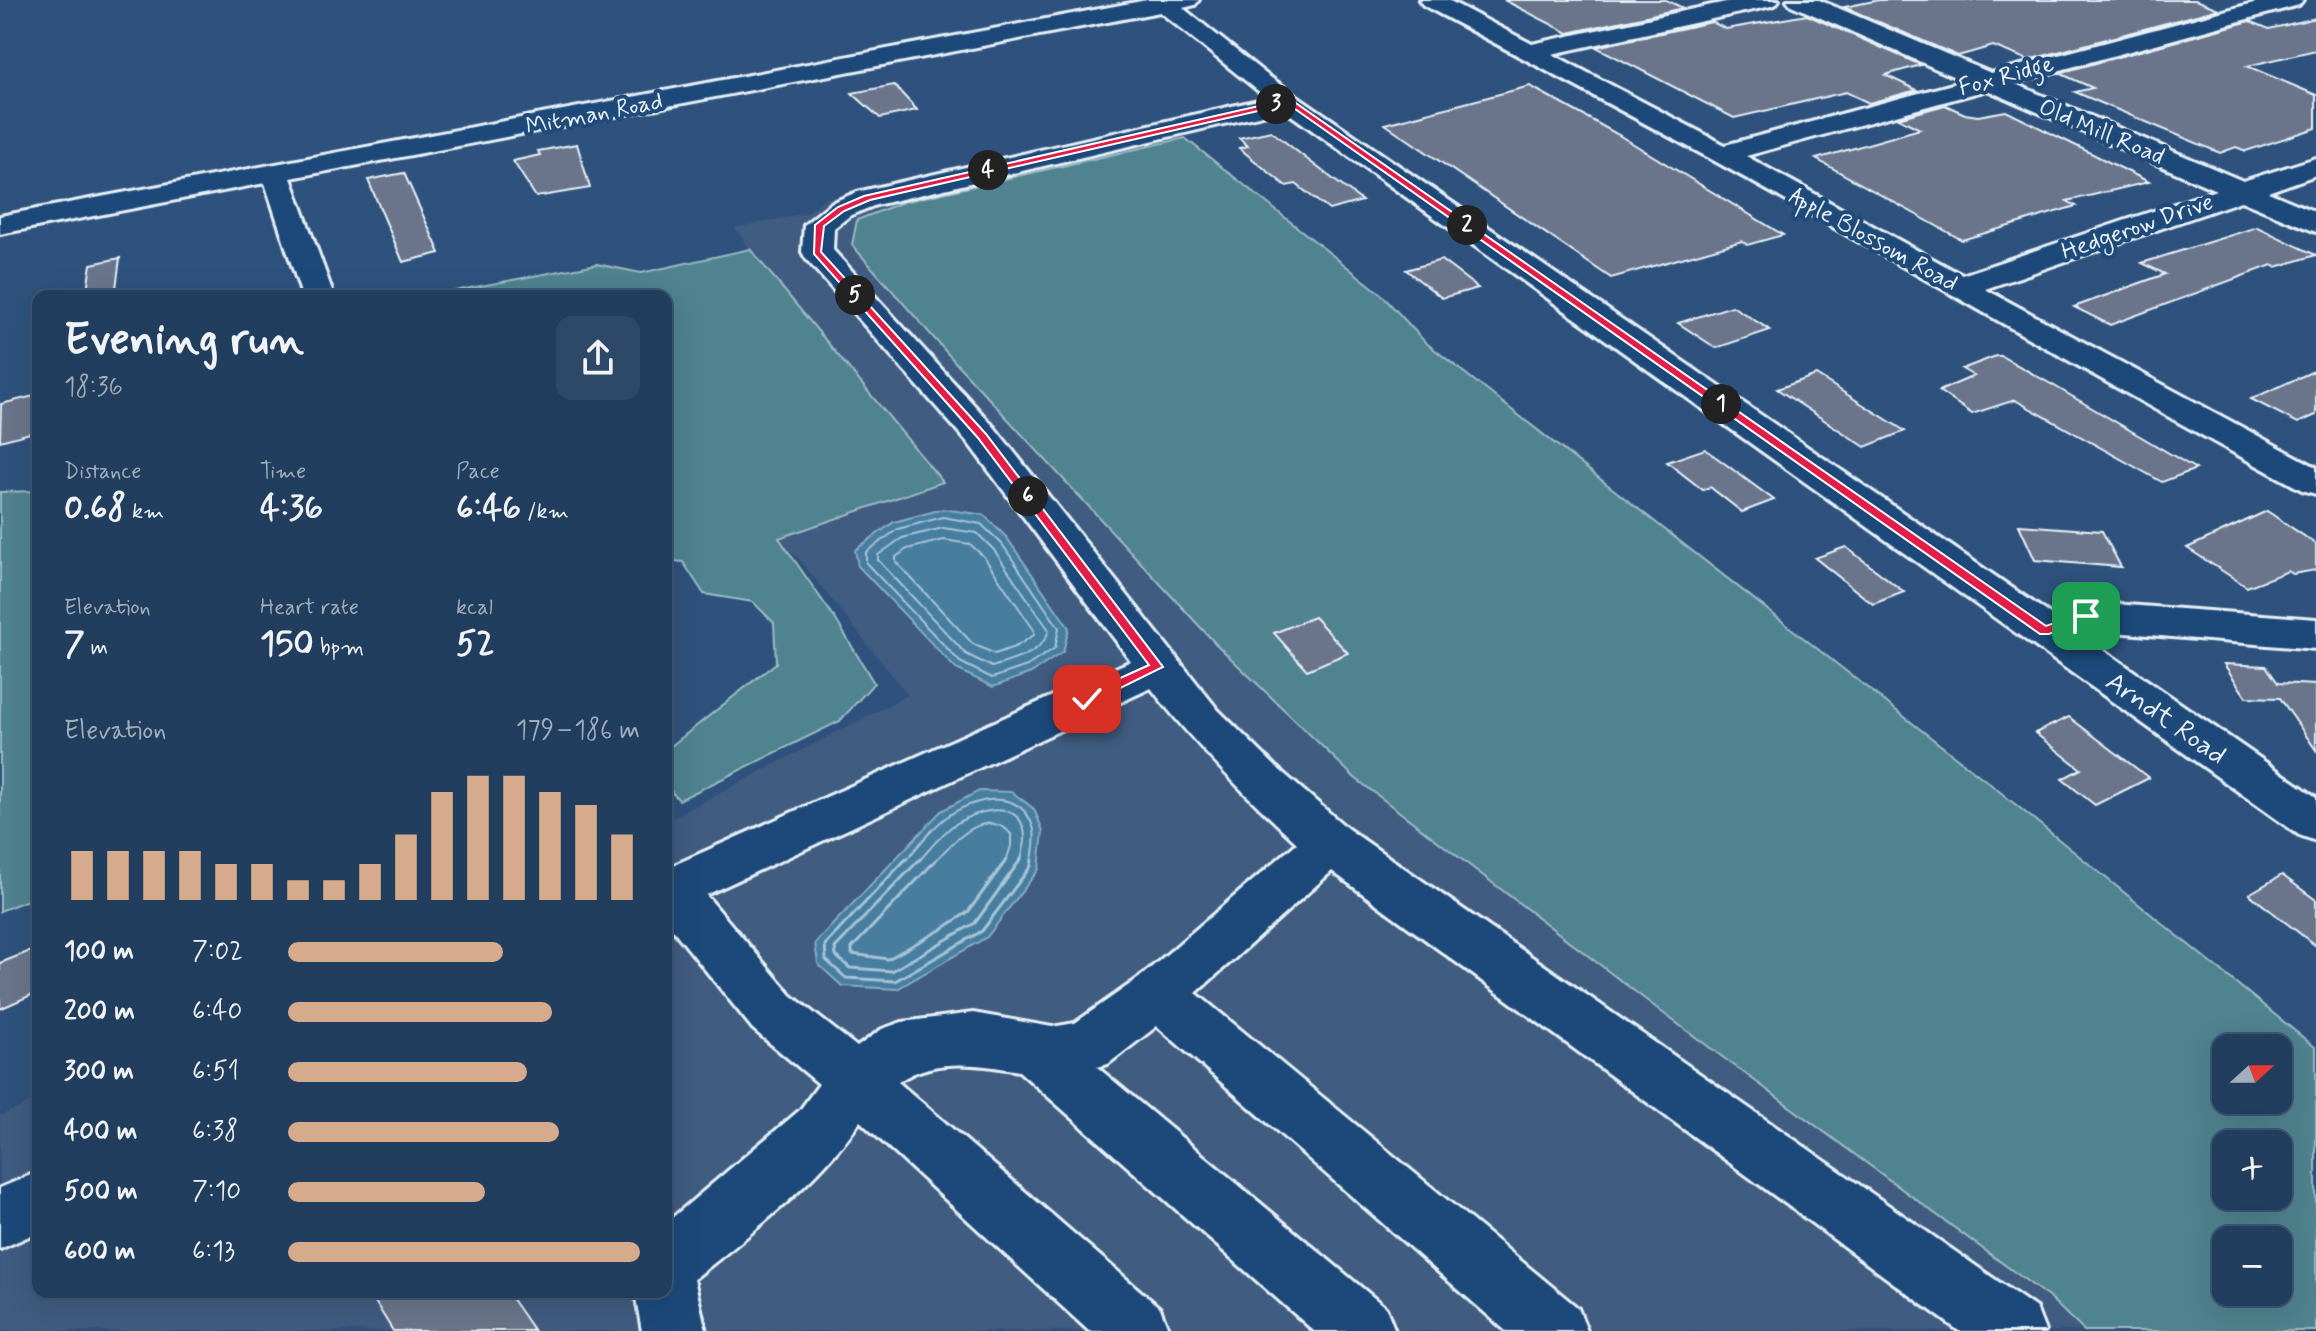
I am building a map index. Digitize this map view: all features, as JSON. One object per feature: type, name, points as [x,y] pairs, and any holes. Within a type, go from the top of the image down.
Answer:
[{"type":"street","name":"Apple Blossom Road","points":[[1431,0],[1722,154],[2316,482]]},
{"type":"street","points":[[1527,52],[1767,0]]},
{"type":"street","name":"Old Mill Road","points":[[1799,0],[2316,223]]},
{"type":"street","name":"Fox Ridge","points":[[1722,154],[2291,0]]},
{"type":"street","name":"Arndt Road","points":[[1170,1],[1290,101],[2316,822]]},
{"type":"street","name":"Mitman Road","points":[[0,225],[276,175],[1170,1]]},
{"type":"street","points":[[1290,101],[867,198],[841,209],[819,225],[817,252],[982,436],[1157,667],[1202,722],[1258,779],[1330,843],[2013,1331]]},
{"type":"street","name":"Hedgerow Drive","points":[[1959,287],[2316,166]]},
{"type":"street","points":[[276,175],[316,290]]},
{"type":"street","points":[[2045,631],[2086,616],[2316,634]]},
{"type":"street","points":[[672,886],[1157,667]]},
{"type":"street","points":[[672,1257],[720,1220],[821,1129],[855,1080],[902,1047],[973,1038],[1052,1052],[1088,1046],[1158,994],[1330,843]]},
{"type":"street","points":[[672,894],[772,1012],[855,1080],[1137,1331]]},
{"type":"street","points":[[1158,994],[1555,1331]]},
{"type":"street","points":[[1033,1048],[1363,1331]]},
{"type":"street","points":[[0,1219],[32,1204]]},
{"type":"street","points":[[668,1298],[674,1331]]},
{"type":"shaded area","points":[[1169,120],[1185,138],[1380,293],[1425,342],[1989,783],[2316,1048],[2316,1331],[0,1331],[0,1116],[32,1102],[32,1298],[672,1298],[672,818],[908,695],[799,559],[778,538],[942,482],[758,261],[735,228],[807,213],[824,199]]},
{"type":"green space","points":[[1185,138],[1380,293],[1425,342],[1989,783],[2316,1048],[2316,1331],[2084,1331],[2051,1299],[1667,1016],[1355,778],[1216,644],[955,362],[852,245],[857,220],[903,202]]},
{"type":"green space","points":[[750,249],[943,482],[779,538],[836,620],[874,683],[840,721],[679,800],[672,792],[672,745],[776,663],[774,623],[753,602],[704,594],[683,562],[672,561],[672,290],[460,290],[597,264],[641,273]]},
{"type":"green space","points":[[32,491],[32,898],[0,911],[0,492]]},
{"type":"water","points":[[943,509],[984,515],[1007,538],[1069,628],[1063,652],[1031,673],[993,687],[956,669],[858,566],[855,550],[894,522]]},
{"type":"water","points":[[979,791],[1012,792],[1034,809],[1043,831],[1039,869],[987,937],[897,989],[842,986],[818,964],[815,943],[941,811]]},
{"type":"building","points":[[1504,0],[1666,0],[1683,8],[1568,33]]},
{"type":"building","points":[[1879,0],[2195,0],[2219,9],[2028,60],[1993,46],[1958,56],[1844,7]]},
{"type":"building","points":[[1807,15],[1921,65],[1885,75],[1917,90],[1869,103],[1846,92],[1734,118],[1596,47],[1712,22],[1726,29]]},
{"type":"building","points":[[2316,18],[2316,50],[2247,66],[2316,95],[2316,128],[2246,151],[2236,147],[2220,153],[2075,92],[2093,88],[2059,73],[2250,21],[2269,29]]},
{"type":"building","points":[[894,85],[917,110],[880,118],[852,93]]},
{"type":"building","points":[[1530,86],[1617,134],[1783,235],[1747,245],[1742,241],[1611,278],[1385,124]]},
{"type":"building","points":[[1945,105],[1978,116],[2006,111],[2149,182],[2067,201],[2076,206],[1962,240],[1816,159],[1920,129],[1898,118]]},
{"type":"building","points":[[1271,131],[1362,201],[1329,210],[1296,184],[1286,186],[1239,148],[1248,146],[1239,138]]},
{"type":"building","points":[[577,144],[590,188],[536,197],[513,161],[540,155],[538,151]]},
{"type":"building","points":[[404,173],[440,253],[403,262],[368,180]]},
{"type":"building","points":[[2257,227],[2316,255],[2276,267],[2272,265],[2110,325],[2074,307],[2165,274],[2142,263]]},
{"type":"building","points":[[120,258],[116,290],[87,290],[91,264]]},
{"type":"building","points":[[1441,260],[1478,288],[1442,298],[1406,270]]},
{"type":"building","points":[[1732,306],[1770,330],[1716,348],[1678,323]]},
{"type":"building","points":[[1996,356],[2051,384],[2196,469],[2162,482],[2015,400],[1972,414],[1939,391],[1974,376],[1962,369]]},
{"type":"building","points":[[2316,370],[2316,415],[2298,423],[2251,399]]},
{"type":"building","points":[[1816,375],[1905,431],[1865,447],[1777,389]]},
{"type":"building","points":[[32,396],[32,433],[0,441],[1,404]]},
{"type":"building","points":[[1705,449],[1774,500],[1742,512],[1710,487],[1703,490],[1667,462]]},
{"type":"building","points":[[2267,511],[2316,544],[2316,570],[2293,574],[2288,571],[2247,587],[2187,548]]},
{"type":"building","points":[[2019,525],[2102,531],[2121,567],[2035,560]]},
{"type":"building","points":[[1846,547],[1904,592],[1873,604],[1815,558]]},
{"type":"building","points":[[1314,617],[1348,653],[1307,670],[1274,633]]},
{"type":"building","points":[[2224,664],[2266,666],[2278,683],[2316,685],[2316,750],[2280,698],[2246,697]]},
{"type":"building","points":[[2069,717],[2149,778],[2095,805],[2062,779],[2081,769],[2035,733]]},
{"type":"building","points":[[2282,875],[2316,900],[2316,946],[2249,894]]},
{"type":"building","points":[[32,950],[32,995],[0,1009],[0,963]]},
{"type":"building","points":[[373,1298],[511,1298],[534,1331],[393,1331]]},
{"type":"route","points":[[1087,699],[1157,667],[982,436],[817,252],[819,225],[841,209],[867,198],[1290,101],[2045,631],[2086,616]]}]
